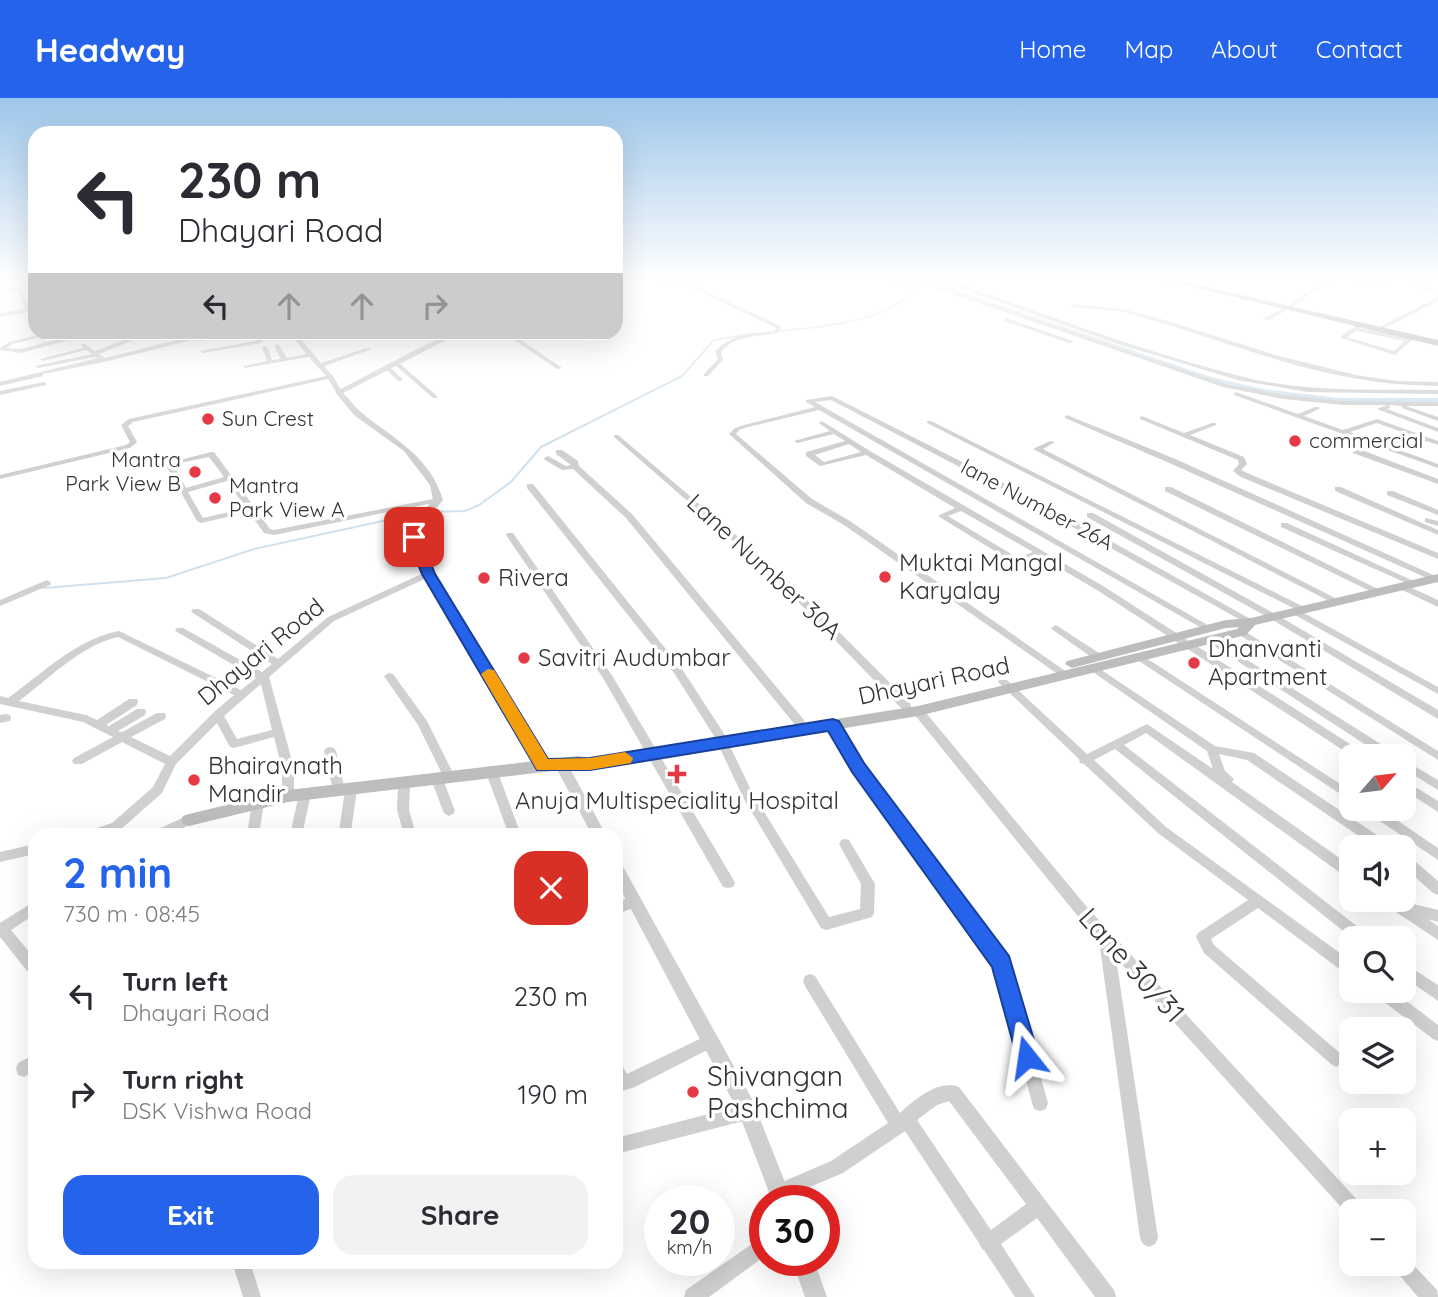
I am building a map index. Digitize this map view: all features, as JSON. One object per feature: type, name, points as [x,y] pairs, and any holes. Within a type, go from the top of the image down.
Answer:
[{"type":"main road","points":[[1384,333],[1438,342]]},
{"type":"main road","points":[[1397,333],[1438,342]]},
{"type":"main road","name":"Dhayari Road","points":[[180,827],[258,803],[296,795],[404,784],[491,770],[578,762],[590,764],[651,750],[833,725],[912,709],[1096,663],[1178,636],[1210,634],[1246,627],[1274,617],[1437,579]]},
{"type":"main road","name":"Dhayari Road","points":[[1096,663],[1140,657],[1190,645],[1210,634]]},
{"type":"main road","name":"Dhayari Road","points":[[720,739],[800,723],[912,709]]},
{"type":"street","points":[[706,375],[721,359],[718,352],[721,347],[745,336],[764,333]]},
{"type":"street","points":[[1044,333],[1076,344]]},
{"type":"street","points":[[1070,333],[1224,386],[1283,397],[1344,403],[1438,404]]},
{"type":"street","points":[[1091,333],[1238,378],[1307,390],[1438,392]]},
{"type":"street","points":[[1199,333],[1335,373],[1406,384],[1438,384]]},
{"type":"street","points":[[1349,333],[1343,337],[1395,354],[1410,339]]},
{"type":"street","points":[[3,344],[28,338]]},
{"type":"street","points":[[3,344],[28,338]]},
{"type":"street","points":[[3,344],[2,349],[21,351],[64,340]]},
{"type":"street","points":[[0,352],[20,353],[71,340]]},
{"type":"street","points":[[0,384],[39,369],[99,355],[131,340]]},
{"type":"street","points":[[39,369],[41,359],[85,346],[109,360],[172,340]]},
{"type":"street","points":[[203,351],[260,340]]},
{"type":"street","points":[[298,340],[331,377],[339,393],[357,413],[407,449],[434,485],[436,502],[414,529],[414,537],[428,574],[543,765]]},
{"type":"street","points":[[339,393],[443,340]]},
{"type":"street","points":[[517,340],[559,368]]},
{"type":"street","points":[[277,346],[285,360]]},
{"type":"street","points":[[265,348],[270,362]]},
{"type":"street","points":[[321,365],[369,349]]},
{"type":"street","points":[[246,367],[310,355]]},
{"type":"street","points":[[396,363],[435,397]]},
{"type":"street","points":[[388,368],[400,380]]},
{"type":"street","points":[[1152,371],[1237,394],[1438,466]]},
{"type":"street","points":[[0,477],[128,447],[134,442],[124,425],[131,420],[331,377]]},
{"type":"street","points":[[0,393],[44,384]]},
{"type":"street","name":"lane Number 26A","points":[[819,403],[832,398],[941,453],[1246,627],[1438,756]]},
{"type":"street","points":[[1062,671],[847,523],[809,501],[732,434],[737,429],[819,403],[1210,634],[1373,744]]},
{"type":"street","points":[[1438,419],[1401,407],[1380,409],[1438,431]]},
{"type":"street","points":[[1298,416],[1317,408]]},
{"type":"street","points":[[1384,414],[1438,431]]},
{"type":"street","points":[[1067,417],[1437,579]]},
{"type":"street","points":[[1142,418],[1241,459],[1243,464],[1237,471],[1244,475],[1438,556]]},
{"type":"street","points":[[1344,432],[1377,421],[1438,443]]},
{"type":"street","points":[[929,422],[1300,611],[1438,691]]},
{"type":"street","points":[[822,423],[867,453],[1178,636],[1342,744]]},
{"type":"street","points":[[1184,435],[1214,424]]},
{"type":"street","points":[[797,442],[836,432]]},
{"type":"street","name":"Lane Number 30A","points":[[617,436],[774,572],[912,709]]},
{"type":"street","points":[[1410,447],[1427,439]]},
{"type":"street","points":[[850,442],[809,454],[823,464],[867,453]]},
{"type":"street","points":[[1052,442],[1037,449],[1338,602]]},
{"type":"street","points":[[1356,451],[1438,482]]},
{"type":"street","points":[[559,452],[575,463],[575,467],[629,516],[800,723]]},
{"type":"street","points":[[180,461],[211,453],[267,531],[274,533],[436,502]]},
{"type":"street","points":[[548,458],[565,468],[575,467]]},
{"type":"street","points":[[169,464],[202,522],[250,509]]},
{"type":"street","points":[[1397,473],[1438,489]]},
{"type":"street","points":[[183,491],[228,478]]},
{"type":"street","points":[[530,486],[678,671],[720,739],[748,796],[826,924],[867,913],[868,884],[845,844]]},
{"type":"street","points":[[1168,489],[1379,592]]},
{"type":"street","points":[[1338,489],[1438,533]]},
{"type":"street","points":[[1390,493],[1438,513]]},
{"type":"street","points":[[961,508],[942,516],[1019,562],[1039,553]]},
{"type":"street","points":[[1090,515],[1274,617],[1438,715]]},
{"type":"street","points":[[1428,520],[1438,524]]},
{"type":"street","points":[[1284,525],[1416,583]]},
{"type":"street","points":[[977,538],[999,530]]},
{"type":"street","points":[[510,535],[608,677],[728,883]]},
{"type":"street","name":"Dhayari Road","points":[[117,828],[158,790],[171,762],[218,715],[331,619],[428,574]]},
{"type":"street","points":[[0,603],[47,583]]},
{"type":"street","points":[[1403,587],[1438,604]]},
{"type":"street","points":[[196,611],[279,664]]},
{"type":"street","points":[[1056,628],[1096,663],[1212,749],[1250,756],[1367,835]]},
{"type":"street","points":[[180,630],[264,678],[296,795],[296,828]]},
{"type":"street","points":[[6,701],[112,634],[119,634],[242,695]]},
{"type":"street","points":[[1140,657],[1339,789]]},
{"type":"street","points":[[389,676],[423,724],[443,778],[449,811]]},
{"type":"street","points":[[1007,685],[1084,760],[1162,830],[1339,960]]},
{"type":"street","points":[[6,701],[69,713],[171,762]]},
{"type":"street","points":[[97,725],[137,707],[109,731]]},
{"type":"street","name":"Lane 30/31","points":[[912,709],[1106,937],[1345,1199]]},
{"type":"street","points":[[218,715],[234,744],[279,732]]},
{"type":"street","points":[[78,761],[161,716]]},
{"type":"street","points":[[833,725],[858,768],[1002,963],[1040,1103]]},
{"type":"street","points":[[1084,760],[1147,729],[1339,862]]},
{"type":"street","points":[[1116,744],[1347,926]]},
{"type":"street","points":[[1212,749],[1220,773],[1339,861]]},
{"type":"street","points":[[330,751],[345,790],[345,828]]},
{"type":"street","points":[[561,764],[595,828]]},
{"type":"street","points":[[491,770],[512,828]]},
{"type":"street","points":[[1416,772],[1438,786]]},
{"type":"street","points":[[404,784],[402,810],[408,828]]},
{"type":"street","points":[[1416,792],[1438,807]]},
{"type":"street","points":[[254,828],[258,803]]},
{"type":"street","points":[[1388,821],[1438,855]]},
{"type":"street","points":[[0,857],[28,851]]},
{"type":"street","points":[[1416,870],[1438,888]]},
{"type":"street","points":[[623,880],[747,1112],[777,1185]]},
{"type":"street","points":[[1259,900],[1203,937],[1209,949],[1336,1059]]},
{"type":"street","points":[[623,906],[634,901]]},
{"type":"street","points":[[1416,911],[1438,916]]},
{"type":"street","points":[[28,912],[1,930],[28,961]]},
{"type":"street","points":[[1406,912],[1438,934]]},
{"type":"street","points":[[1106,937],[1149,1238]]},
{"type":"street","points":[[1416,978],[1438,994]]},
{"type":"street","points":[[810,981],[902,1122],[1026,1297]]},
{"type":"street","points":[[1397,1003],[1438,1034]]},
{"type":"street","points":[[623,1083],[710,1041]]},
{"type":"street","points":[[803,1185],[838,1167],[942,1093],[953,1093],[1107,1297]]},
{"type":"street","points":[[623,1144],[747,1112]]},
{"type":"street","points":[[988,1243],[1039,1206]]},
{"type":"street","points":[[692,1297],[749,1256]]},
{"type":"street","points":[[243,1269],[252,1297]]},
{"type":"street","points":[[809,1276],[816,1297]]},
{"type":"street","points":[[1412,1276],[1430,1297]]},
{"type":"waterway","points":[[430,512],[465,511],[479,505],[511,482],[541,447],[682,376],[714,340],[756,333]]},
{"type":"waterway","points":[[1077,333],[1209,378],[1263,391],[1338,400],[1438,400]]},
{"type":"waterway","points":[[44,588],[166,578],[254,549],[424,512]]},
{"type":"slow traffic","points":[[488,674],[543,765],[578,762],[590,764],[625,758]]},
{"type":"place","name":"Sun Crest","points":[[208,419]]},
{"type":"place","name":"commercial","points":[[1295,441]]},
{"type":"place","name":"Mantra Park View B","points":[[195,472]]},
{"type":"place","name":"Mantra Park View A","points":[[215,498]]},
{"type":"place","name":"Muktai Mangal Karyalay","points":[[885,577]]},
{"type":"place","name":"Rivera","points":[[484,578]]},
{"type":"place","name":"Savitri Audumbar","points":[[524,658]]},
{"type":"place","name":"Dhanvanti Apartment","points":[[1194,663]]},
{"type":"place","name":"Anuja Multispeciality Hospital","points":[[677,774]]},
{"type":"place","name":"Bhairavnath Mandir","points":[[194,780]]},
{"type":"place","name":"Shivangan Pashchima","points":[[693,1092]]},
{"type":"route","points":[[414,537],[428,574],[543,765],[578,762],[590,764],[833,725],[858,768],[1002,963],[1027,1057]]}]
